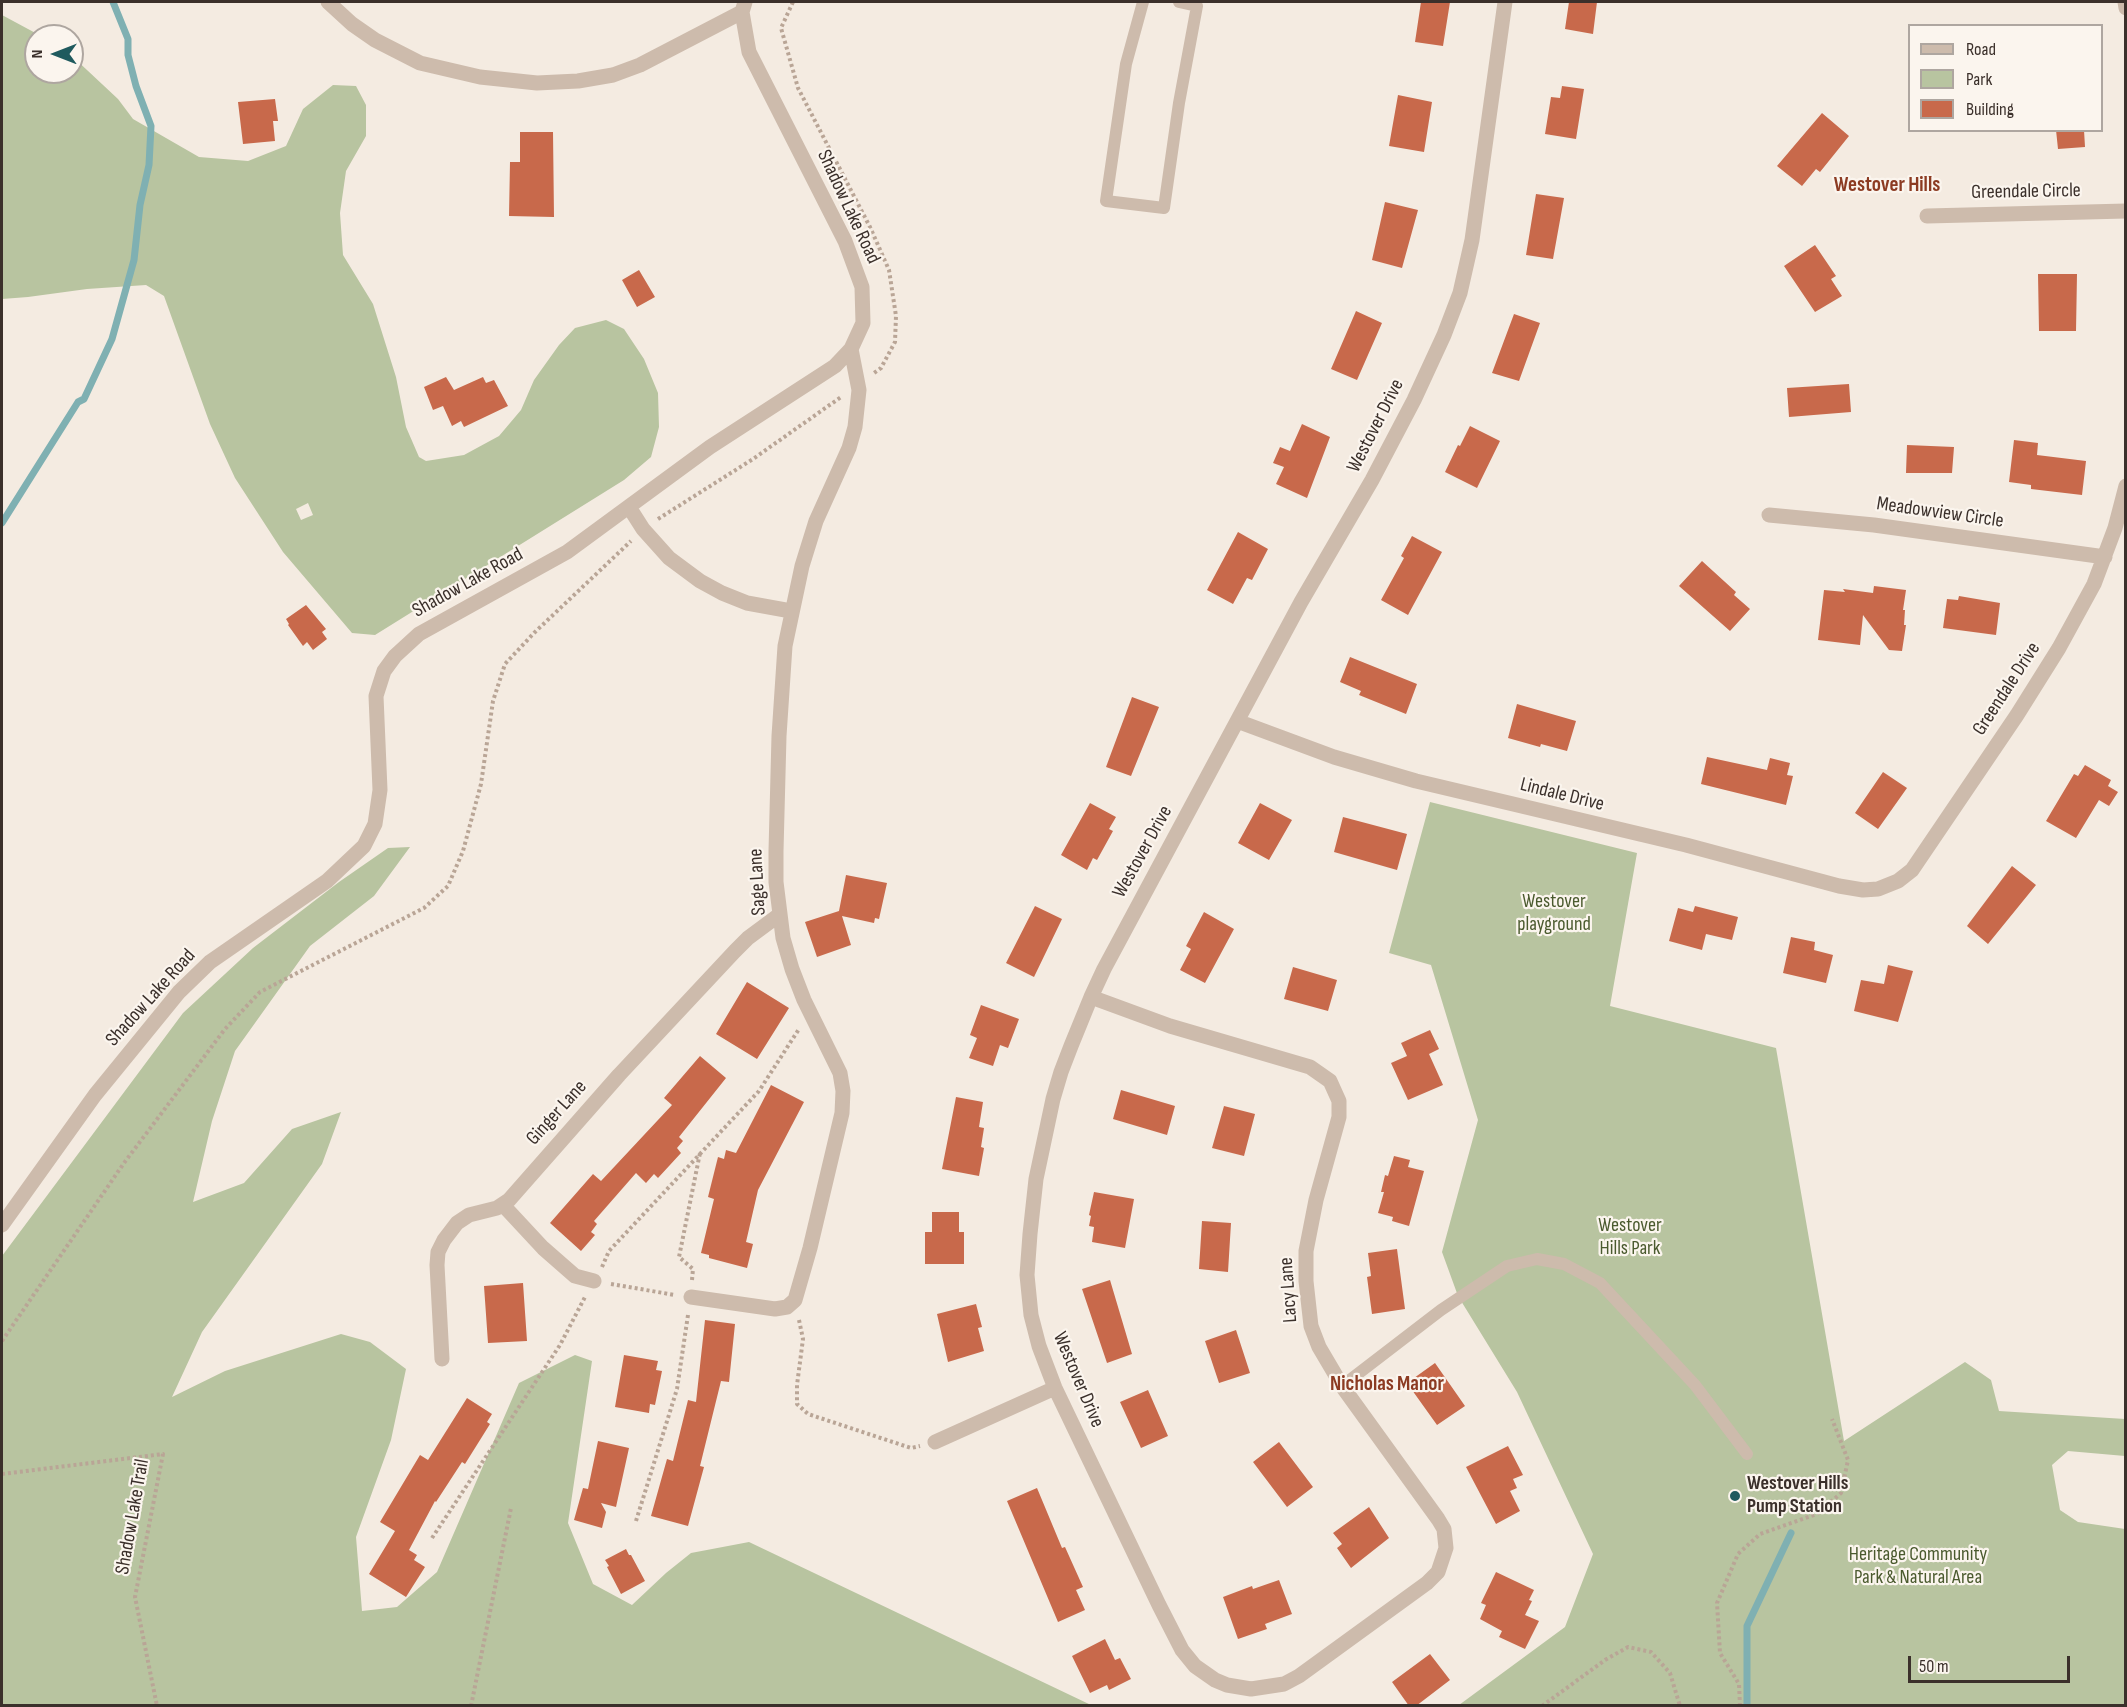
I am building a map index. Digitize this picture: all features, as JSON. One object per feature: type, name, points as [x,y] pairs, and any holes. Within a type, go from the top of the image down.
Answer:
[{"type":"street","points":[[328,2],[352,24],[375,40],[420,63],[480,77],[537,83],[578,81],[613,75],[651,60],[744,7]]},
{"type":"street","name":"Westover Drive","points":[[1260,1689],[1243,1689],[1215,1680],[1195,1666],[1182,1650],[1055,1388],[1039,1346],[1031,1315],[1027,1275],[1036,1179],[1053,1099],[1091,997],[1146,888],[1194,803],[1300,602],[1382,461],[1414,400],[1447,327],[1462,284],[1472,240],[1505,2]]},
{"type":"street","points":[[2125,2],[2126,8]]},
{"type":"street","name":"Shadow Lake Road","points":[[2,1225],[95,1095],[179,992],[210,962],[327,881],[364,846],[375,824],[380,790],[376,696],[384,670],[394,656],[419,634],[567,552],[710,447],[835,366],[851,349],[863,323],[862,287],[845,241],[749,52],[744,7]]},
{"type":"street","name":"Greendale Circle","points":[[1927,216],[2126,211]]},
{"type":"street","name":"Sage Lane","points":[[795,1300],[842,1113],[843,1091],[840,1073],[810,1013],[792,969],[779,915],[776,882],[779,736],[784,645],[816,521],[849,448],[855,427],[858,412],[858,384],[851,349]]},
{"type":"street","name":"Greendale Drive","points":[[1881,888],[1898,881],[1912,870],[2059,648],[2086,602],[2105,557],[2126,486]]},
{"type":"street","points":[[629,507],[643,529],[669,558],[700,581],[747,603],[791,611]]},
{"type":"street","name":"Meadowview Circle","points":[[1769,516],[1874,525],[2105,557]]},
{"type":"street","name":"Lindale Drive","points":[[1237,721],[1334,757],[1416,781],[1686,845],[1839,886],[1863,890],[1881,888]]},
{"type":"street","name":"Ginger Lane","points":[[503,1205],[619,1075],[735,951],[748,938],[779,915]]},
{"type":"street","name":"Lacy Lane","points":[[1091,997],[1170,1026],[1310,1067],[1330,1081],[1339,1101],[1339,1117],[1311,1222],[1306,1251],[1306,1281],[1313,1332],[1330,1369],[1438,1519],[1445,1536],[1444,1557],[1438,1572],[1427,1583],[1299,1676],[1284,1684],[1260,1689]]},
{"type":"street","points":[[442,1359],[438,1252],[457,1223],[469,1215],[503,1205],[543,1248],[576,1276],[594,1281]]},
{"type":"street","points":[[691,1297],[775,1309],[787,1307],[795,1300]]},
{"type":"street","points":[[935,1442],[1055,1388]]},
{"type":"lane","points":[[1143,2],[1126,64],[1106,201],[1164,208],[1179,103],[1197,6],[1179,2]]},
{"type":"lane","points":[[1342,1386],[1441,1310],[1507,1266],[1537,1259],[1564,1264],[1599,1283],[1695,1384],[1747,1454]]},
{"type":"path","points":[[2,1341],[131,1154],[225,1029],[260,992],[424,908],[448,886],[463,852],[481,784],[493,701],[505,664],[534,633],[643,529],[753,459],[881,369],[895,342],[896,316],[888,270],[870,227],[798,88],[781,28],[793,2]]},
{"type":"path","points":[[432,1538],[560,1345],[609,1251],[759,1090],[810,1013]]},
{"type":"path","points":[[636,1521],[677,1389],[693,1269],[679,1257],[700,1152]]},
{"type":"path","points":[[594,1281],[691,1297]]},
{"type":"path","points":[[795,1300],[803,1339],[797,1404],[808,1414],[911,1448],[935,1442]]},
{"type":"path","points":[[1740,1706],[1739,1684],[1720,1653],[1717,1604],[1738,1554],[1760,1534],[1817,1514],[1841,1493],[1848,1460],[1832,1419]]},
{"type":"path","name":"Shadow Lake Trail","points":[[2,1474],[163,1454],[135,1597],[157,1706]]},
{"type":"path","points":[[471,1706],[511,1508]]},
{"type":"path","points":[[1542,1706],[1605,1660],[1628,1647],[1651,1652],[1670,1673],[1680,1706]]},
{"type":"green space","points":[[2,15],[24,27],[24,84],[84,84],[84,67],[118,99],[133,119],[199,157],[248,161],[286,146],[303,109],[333,85],[356,86],[366,105],[366,136],[346,171],[340,213],[343,255],[373,304],[396,377],[406,427],[419,457],[426,461],[464,455],[499,436],[521,410],[534,380],[559,345],[575,328],[606,320],[624,329],[644,359],[658,393],[659,427],[651,457],[624,480],[375,635],[352,633],[283,552],[235,478],[210,424],[164,296],[146,285],[87,289],[2,299]],"holes":[[[308,503],[313,515],[301,520],[296,509]]]},
{"type":"green space","name":"Westover Hills Park","points":[[1430,802],[1637,853],[1610,1006],[1776,1048],[1844,1441],[1965,1362],[1991,1380],[1999,1411],[2125,1419],[2125,1456],[2068,1451],[2052,1465],[2060,1510],[2078,1522],[2125,1529],[2125,1705],[1459,1705],[1565,1627],[1593,1554],[1517,1392],[1458,1296],[1442,1252],[1478,1120],[1431,965],[1389,953]]},
{"type":"green space","points":[[410,847],[374,896],[310,946],[235,1051],[212,1121],[193,1202],[244,1183],[292,1129],[341,1112],[322,1164],[202,1332],[172,1397],[225,1371],[341,1334],[370,1342],[406,1369],[391,1440],[356,1537],[362,1611],[397,1607],[437,1572],[519,1383],[575,1355],[592,1361],[568,1523],[593,1584],[632,1605],[691,1553],[749,1542],[1091,1705],[2,1705],[2,1256],[183,1013],[253,948],[339,882],[388,848]]},
{"type":"building","points":[[1421,2],[1450,2],[1443,46],[1415,42]]},
{"type":"building","points":[[1569,2],[1597,2],[1593,34],[1565,29]]},
{"type":"building","points":[[1562,86],[1584,89],[1576,139],[1545,134],[1551,97],[1560,98]]},
{"type":"building","points":[[1398,95],[1432,102],[1424,152],[1389,146]]},
{"type":"building","points":[[275,99],[278,121],[273,121],[275,141],[243,144],[238,102]]},
{"type":"building","points":[[1822,113],[1849,136],[1820,172],[1816,169],[1802,186],[1777,166]]},
{"type":"building","points":[[520,132],[553,132],[554,217],[509,216],[510,162],[520,162]]},
{"type":"building","points":[[2056,132],[2084,132],[2085,147],[2058,149]]},
{"type":"building","points":[[1536,194],[1564,198],[1553,259],[1526,255]]},
{"type":"building","points":[[1385,202],[1418,210],[1402,268],[1372,260]]},
{"type":"building","points":[[1815,245],[1836,276],[1831,279],[1842,296],[1815,312],[1784,266]]},
{"type":"building","points":[[639,270],[655,297],[637,307],[622,280]]},
{"type":"building","points":[[2038,274],[2077,274],[2076,331],[2039,331]]},
{"type":"building","points":[[1356,311],[1382,323],[1357,380],[1331,369]]},
{"type":"building","points":[[1514,314],[1540,323],[1519,381],[1492,373]]},
{"type":"building","points":[[446,377],[454,390],[483,377],[486,383],[494,380],[508,406],[464,427],[461,421],[452,426],[443,406],[433,410],[424,387]]},
{"type":"building","points":[[1849,384],[1851,412],[1789,417],[1787,388]]},
{"type":"building","points":[[1302,424],[1330,437],[1307,498],[1276,484],[1284,467],[1273,463],[1280,447],[1290,451]]},
{"type":"building","points":[[1470,426],[1500,441],[1477,488],[1445,472]]},
{"type":"building","points":[[2014,440],[2038,443],[2037,455],[2086,461],[2082,495],[2031,489],[2031,485],[2009,482]]},
{"type":"building","points":[[1907,445],[1954,447],[1952,473],[1906,473]]},
{"type":"building","points":[[1238,532],[1268,549],[1252,580],[1247,578],[1233,604],[1207,590]]},
{"type":"building","points":[[1412,536],[1442,552],[1408,615],[1381,600],[1404,558],[1401,556]]},
{"type":"building","points":[[1702,561],[1736,592],[1734,595],[1750,609],[1730,631],[1679,586]]},
{"type":"building","points":[[1874,586],[1906,590],[1903,610],[1905,610],[1904,625],[1906,625],[1902,651],[1889,650],[1863,615],[1860,645],[1818,640],[1824,590],[1845,592],[1843,589],[1873,593]]},
{"type":"building","points":[[1959,596],[2000,603],[1996,635],[1943,628],[1947,599],[1958,600]]},
{"type":"building","points":[[306,605],[326,629],[322,632],[327,639],[313,650],[307,642],[303,646],[286,619]]},
{"type":"building","points":[[1350,657],[1417,684],[1406,714],[1359,695],[1361,691],[1340,682]]},
{"type":"building","points":[[1132,697],[1159,707],[1131,776],[1106,767]]},
{"type":"building","points":[[1517,704],[1576,721],[1567,751],[1541,744],[1540,747],[1508,738]]},
{"type":"building","points":[[1707,757],[1767,770],[1770,758],[1790,763],[1787,775],[1793,776],[1786,805],[1701,784]]},
{"type":"building","points":[[2085,765],[2111,780],[2108,786],[2118,792],[2109,806],[2099,800],[2076,838],[2046,821],[2074,774],[2078,776]]},
{"type":"building","points":[[1883,772],[1907,788],[1878,829],[1855,813]]},
{"type":"building","points":[[1090,803],[1116,817],[1109,829],[1113,831],[1097,860],[1093,858],[1087,870],[1061,855]]},
{"type":"building","points":[[1260,803],[1292,820],[1269,860],[1238,843]]},
{"type":"building","points":[[1343,817],[1407,834],[1397,870],[1334,852]]},
{"type":"building","points":[[2012,866],[2036,885],[1988,944],[1967,926]]},
{"type":"building","points":[[846,875],[887,883],[879,919],[875,918],[874,923],[842,916],[851,945],[817,957],[805,922],[839,911]]},
{"type":"building","points":[[1035,906],[1062,919],[1034,977],[1006,963]]},
{"type":"building","points":[[1695,906],[1738,917],[1732,940],[1706,934],[1702,950],[1669,941],[1678,908],[1693,912]]},
{"type":"building","points":[[1204,912],[1234,929],[1205,983],[1180,970],[1191,949],[1186,946]]},
{"type":"building","points":[[1791,937],[1815,942],[1814,950],[1833,955],[1826,983],[1783,973]]},
{"type":"building","points":[[1888,965],[1913,971],[1898,1022],[1854,1011],[1861,980],[1884,984]]},
{"type":"building","points":[[1293,967],[1337,980],[1328,1011],[1284,999]]},
{"type":"building","points":[[747,982],[789,1008],[757,1059],[716,1034]]},
{"type":"building","points":[[981,1005],[1019,1019],[1008,1048],[1000,1045],[993,1066],[969,1058],[977,1038],[970,1035]]},
{"type":"building","points":[[1430,1030],[1439,1049],[1429,1054],[1443,1085],[1408,1100],[1391,1063],[1407,1056],[1401,1043]]},
{"type":"building","points":[[700,1056],[726,1078],[679,1137],[683,1141],[677,1148],[681,1153],[658,1178],[654,1174],[646,1183],[636,1173],[594,1221],[597,1224],[591,1232],[595,1235],[581,1251],[550,1223],[593,1174],[601,1181],[672,1105],[664,1098]]},
{"type":"building","points":[[771,1085],[804,1102],[758,1190],[746,1242],[753,1244],[747,1268],[709,1258],[709,1255],[701,1253],[714,1199],[708,1197],[718,1157],[724,1159],[726,1150],[736,1153]]},
{"type":"building","points":[[1121,1090],[1175,1106],[1167,1135],[1113,1119]]},
{"type":"building","points":[[956,1097],[983,1102],[979,1127],[984,1128],[981,1147],[984,1148],[979,1176],[942,1169]]},
{"type":"building","points":[[1224,1106],[1255,1114],[1244,1156],[1212,1148]]},
{"type":"building","points":[[1394,1156],[1410,1160],[1408,1167],[1424,1171],[1409,1226],[1392,1221],[1393,1217],[1378,1213],[1384,1192],[1381,1192],[1385,1175],[1388,1176]]},
{"type":"building","points":[[1094,1192],[1134,1199],[1125,1248],[1092,1242],[1094,1227],[1089,1226],[1091,1216],[1089,1215]]},
{"type":"building","points":[[932,1212],[959,1212],[959,1232],[964,1232],[964,1264],[925,1264],[925,1232],[932,1232]]},
{"type":"building","points":[[1202,1221],[1231,1223],[1228,1272],[1199,1269]]},
{"type":"building","points":[[1397,1249],[1405,1309],[1372,1314],[1367,1277],[1371,1276],[1368,1253]]},
{"type":"building","points":[[1110,1280],[1132,1354],[1107,1363],[1082,1289]]},
{"type":"building","points":[[523,1283],[527,1341],[488,1343],[484,1286]]},
{"type":"building","points":[[976,1304],[982,1327],[978,1328],[984,1351],[948,1362],[937,1314]]},
{"type":"building","points":[[705,1320],[735,1324],[729,1382],[721,1381],[700,1466],[704,1467],[688,1526],[651,1516],[667,1459],[673,1461],[688,1400],[696,1402]]},
{"type":"building","points":[[1236,1330],[1250,1373],[1219,1383],[1205,1341]]},
{"type":"building","points":[[624,1355],[658,1361],[656,1370],[662,1371],[655,1405],[650,1404],[649,1413],[615,1407]]},
{"type":"building","points":[[1435,1363],[1465,1406],[1437,1425],[1407,1383]]},
{"type":"building","points":[[1148,1390],[1168,1436],[1141,1448],[1120,1402]]},
{"type":"building","points":[[467,1398],[492,1414],[487,1422],[490,1424],[465,1464],[462,1462],[435,1501],[409,1550],[417,1555],[414,1560],[425,1567],[406,1597],[369,1574],[395,1531],[380,1522],[420,1455],[428,1460]]},
{"type":"building","points":[[598,1441],[629,1448],[616,1507],[601,1503],[606,1512],[602,1528],[574,1520],[583,1488],[588,1489]]},
{"type":"building","points":[[1279,1442],[1313,1487],[1287,1507],[1253,1462]]},
{"type":"building","points":[[1508,1446],[1523,1475],[1513,1479],[1517,1488],[1510,1491],[1520,1511],[1496,1524],[1466,1467]]},
{"type":"building","points":[[1037,1488],[1062,1548],[1065,1547],[1083,1587],[1076,1590],[1085,1610],[1058,1622],[1007,1501]]},
{"type":"building","points":[[1369,1507],[1389,1538],[1351,1568],[1337,1548],[1342,1544],[1333,1533]]},
{"type":"building","points":[[626,1549],[645,1581],[621,1594],[605,1560]]},
{"type":"building","points":[[1496,1572],[1534,1590],[1529,1600],[1532,1601],[1525,1615],[1539,1621],[1525,1649],[1499,1637],[1502,1631],[1480,1619],[1486,1605],[1481,1603]]},
{"type":"building","points":[[1279,1580],[1292,1614],[1265,1624],[1267,1629],[1238,1639],[1223,1597],[1252,1586],[1253,1589]]},
{"type":"building","points":[[1105,1639],[1115,1660],[1120,1658],[1131,1679],[1109,1690],[1107,1685],[1090,1693],[1072,1656]]},
{"type":"building","points":[[1430,1654],[1450,1680],[1416,1706],[1409,1706],[1392,1682]]},
{"type":"waterway","points":[[2,523],[78,402],[84,399],[112,339],[134,260],[140,205],[149,165],[151,126],[136,86],[128,55],[128,39],[113,2]]},
{"type":"waterway","points":[[1747,1706],[1747,1626],[1791,1533]]},
{"type":"place","name":"Westover Hills Pump Station","points":[[1735,1496]]},
{"type":"district","name":"Westover Hills","points":[[1887,186]]},
{"type":"district","name":"Nicholas Manor","points":[[1387,1385]]},
{"type":"park label","name":"Westover playground","points":[[1554,914]]},
{"type":"park label","name":"Heritage Community Park & Natural Area","points":[[1918,1566]]}]
